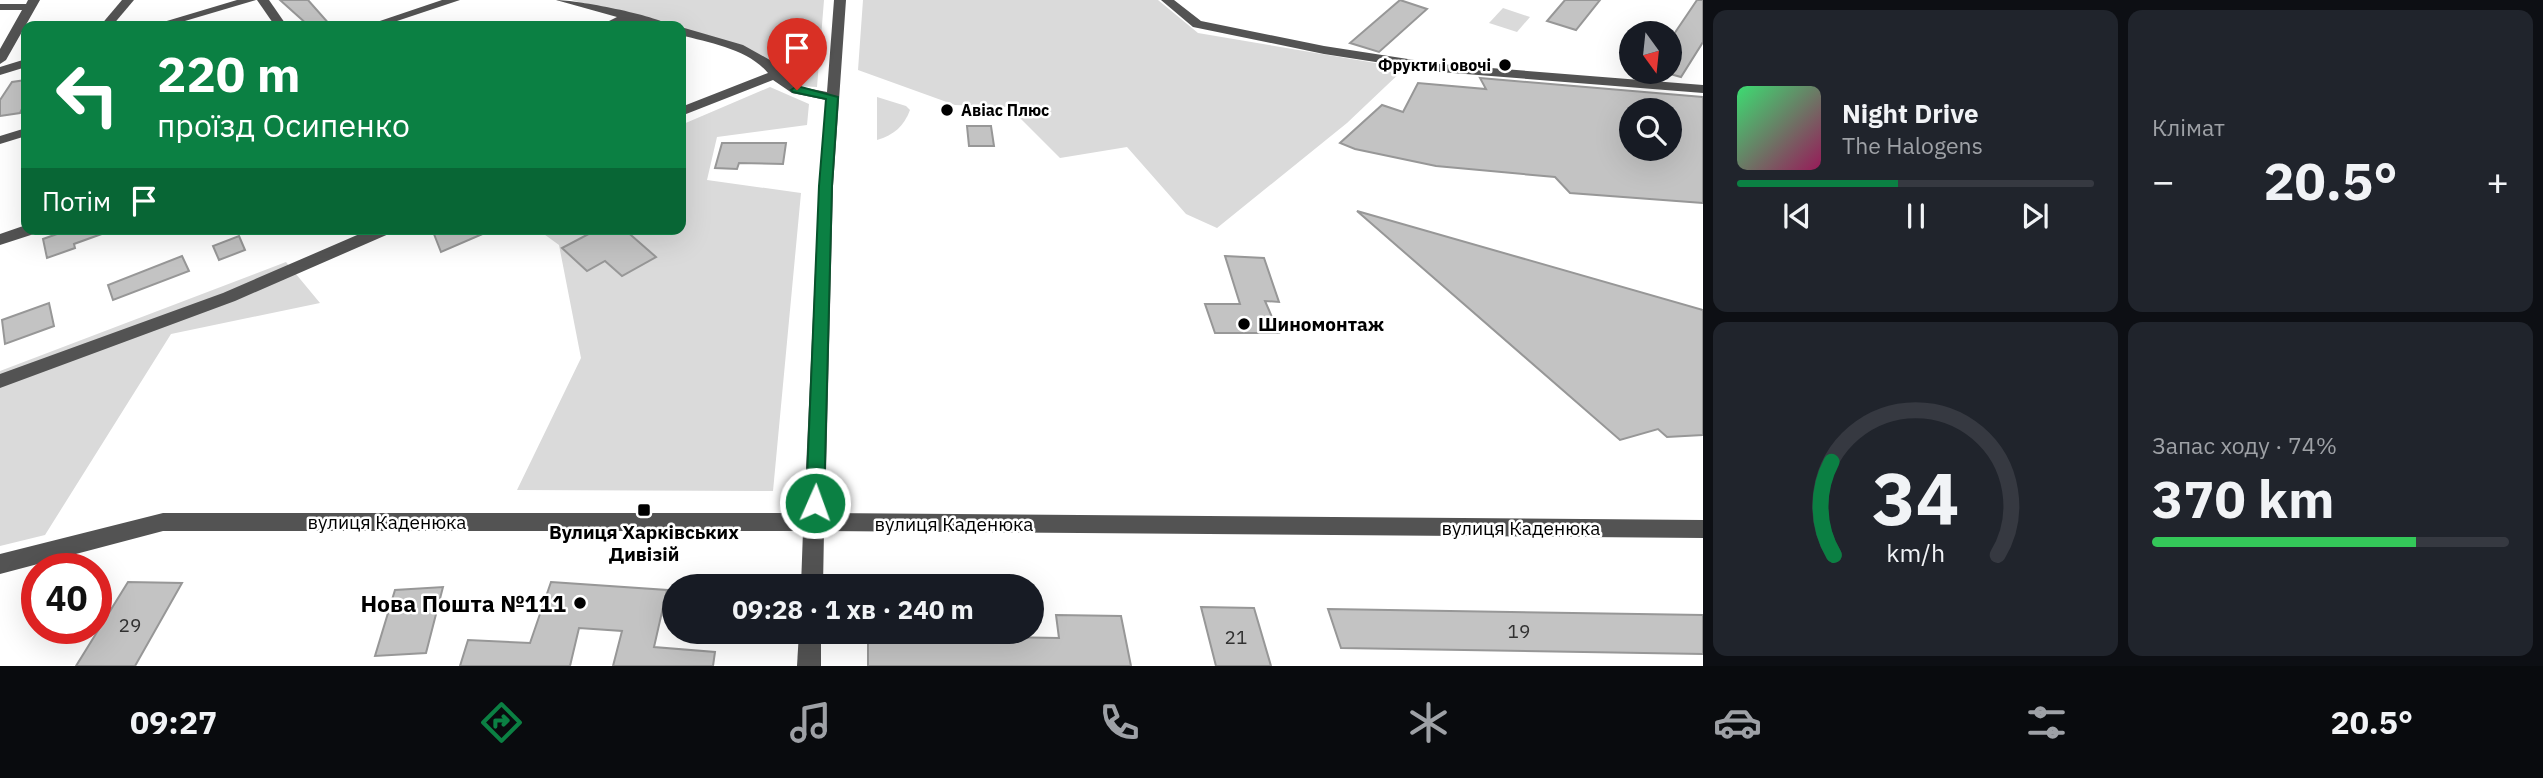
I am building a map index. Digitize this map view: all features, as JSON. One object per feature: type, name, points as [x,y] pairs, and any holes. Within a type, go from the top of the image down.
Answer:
[{"type":"street","points":[[110,21],[128,0]]},
{"type":"street","points":[[171,21],[222,4],[250,0]]},
{"type":"street","points":[[263,0],[278,21]]},
{"type":"street","points":[[386,21],[454,0]]},
{"type":"street","points":[[562,0],[648,21]]},
{"type":"street","points":[[813,574],[825,186],[840,0]]},
{"type":"street","points":[[1167,0],[1197,24],[1337,52],[1440,68],[1703,89]]},
{"type":"street","points":[[0,7],[32,4]]},
{"type":"street","points":[[22,21],[32,4]]},
{"type":"street","points":[[618,21],[632,16]]},
{"type":"street","points":[[0,60],[21,23]]},
{"type":"street","points":[[686,32],[740,48],[766,63],[782,82],[804,93],[832,97]]},
{"type":"street","points":[[0,71],[21,65]]},
{"type":"street","points":[[686,110],[777,74]]},
{"type":"street","points":[[0,140],[21,134]]},
{"type":"street","points":[[0,240],[21,233]]},
{"type":"street","points":[[0,381],[229,297],[371,235]]},
{"type":"street","name":"вулиця Каденюка","points":[[0,564],[163,522],[814,523],[1703,530]]},
{"type":"street","points":[[809,666],[810,644]]},
{"type":"shaded area","points":[[571,0],[824,0],[817,87],[796,86],[774,65],[693,33],[686,36],[686,21],[639,21]]},
{"type":"shaded area","points":[[863,0],[1158,0],[1198,33],[1405,68],[1347,123],[1217,228],[1186,214],[1127,147],[1060,158],[1009,107],[955,105],[858,70]]},
{"type":"shaded area","points":[[1503,8],[1530,17],[1517,32],[1489,23]]},
{"type":"shaded area","points":[[770,87],[809,104],[807,125],[717,137],[707,180],[801,193],[773,491],[517,490],[581,358],[559,245],[545,235],[686,235],[686,123]]},
{"type":"shaded area","points":[[877,97],[906,106],[910,110],[898,129],[877,140]]},
{"type":"shaded area","points":[[286,262],[320,303],[171,334],[45,535],[0,546],[0,371]]},
{"type":"building","points":[[280,0],[308,0],[327,21],[303,21]]},
{"type":"building","points":[[1400,0],[1427,9],[1379,52],[1350,43]]},
{"type":"building","points":[[1565,0],[1600,0],[1576,30],[1547,21]]},
{"type":"building","points":[[1697,0],[1703,0],[1703,42],[1682,75],[1682,22]]},
{"type":"building","points":[[1480,78],[1703,97],[1703,203],[1570,193],[1555,177],[1436,166],[1355,149],[1340,143],[1382,105],[1403,112],[1418,83],[1486,89]]},
{"type":"building","points":[[21,81],[21,111],[0,116],[0,100],[12,82]]},
{"type":"building","points":[[967,126],[991,126],[994,146],[969,146]]},
{"type":"building","points":[[722,143],[786,143],[783,164],[739,163],[737,169],[715,168]]},
{"type":"building","points":[[1357,211],[1703,310],[1703,435],[1667,437],[1658,429],[1620,440]]},
{"type":"building","points":[[54,235],[99,235],[74,244],[75,248],[47,258],[43,239]]},
{"type":"building","points":[[434,235],[480,235],[441,252]]},
{"type":"building","points":[[587,235],[631,235],[656,257],[622,276],[605,261],[587,271],[562,248]]},
{"type":"building","points":[[239,236],[245,250],[219,260],[213,246]]},
{"type":"building","points":[[182,256],[189,271],[113,300],[108,285]]},
{"type":"building","points":[[1225,256],[1264,258],[1279,302],[1265,301],[1279,333],[1215,333],[1205,304],[1240,304]]},
{"type":"building","points":[[49,303],[54,326],[5,344],[2,320]]},
{"type":"building","points":[[128,582],[182,583],[135,666],[76,666],[90,644],[112,644],[112,608]]},
{"type":"building","points":[[551,582],[662,590],[662,612],[654,647],[715,652],[713,666],[613,666],[622,631],[579,628],[570,666],[460,666],[468,640],[530,643]]},
{"type":"building","points":[[443,587],[426,653],[375,656],[395,590]]},
{"type":"building","points":[[1201,607],[1254,608],[1271,666],[1216,666]]},
{"type":"building","points":[[1328,609],[1703,615],[1703,654],[1341,648]]},
{"type":"building","points":[[1056,615],[1121,616],[1131,666],[868,666],[868,644],[1044,644],[1044,638],[1059,638]]},
{"type":"place","name":"Фрукти і овочі","points":[[1505,65]]},
{"type":"place","name":"Авіас Плюс","points":[[947,110]]},
{"type":"place","name":"Шиномонтаж","points":[[1244,324]]},
{"type":"place","name":"Вулиця Харківських Дивізій","points":[[644,510]]},
{"type":"place","name":"Нова Пошта №111","points":[[580,603]]},
{"type":"route","points":[[797,90],[832,97],[825,186],[815,503]]}]
